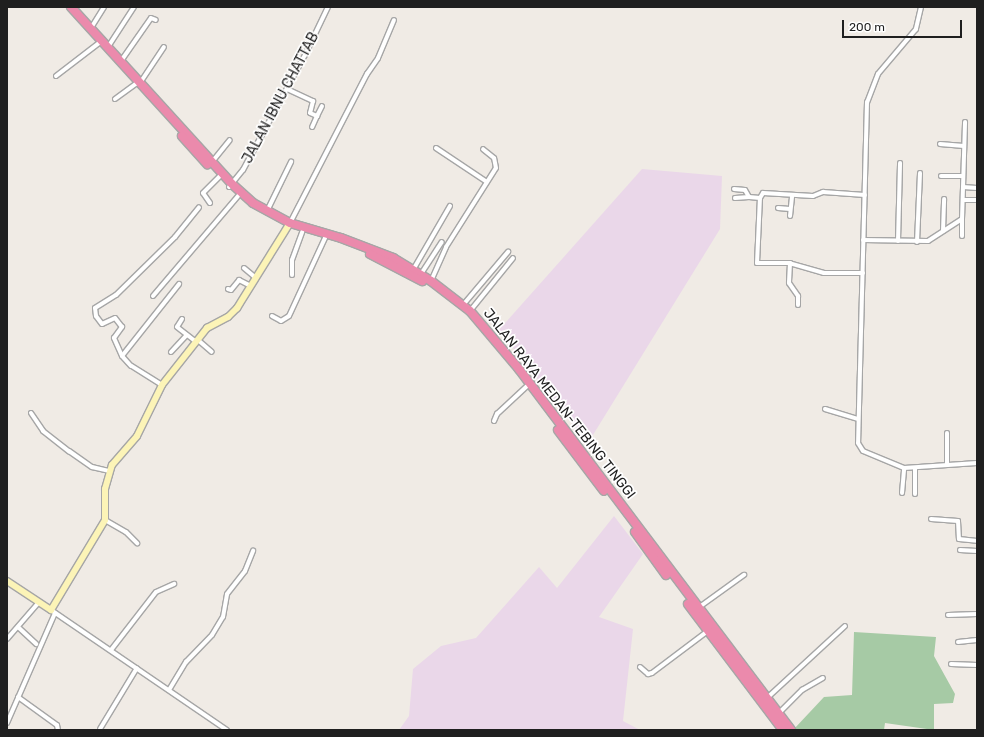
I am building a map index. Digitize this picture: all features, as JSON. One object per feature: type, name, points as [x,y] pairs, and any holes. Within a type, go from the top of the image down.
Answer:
[{"type":"highway","name":"JALAN RAYA MEDAN-TEBING TINGGI","points":[[65,7],[212,162],[238,196],[265,216],[289,225],[375,251],[421,274],[470,311],[519,369],[791,730]]},
{"type":"highway","name":"JALAN RAYA MEDAN-TEBING TINGGI","points":[[71,7],[121,61],[138,83],[219,177],[267,211],[302,232],[325,238],[373,255],[419,280],[447,298],[485,334],[783,730]]},
{"type":"street","points":[[91,28],[104,7]]},
{"type":"street","points":[[108,47],[134,7]]},
{"type":"street","name":"JALAN IBNU CHATTAB","points":[[231,186],[243,170],[287,89],[328,7]]},
{"type":"street","points":[[921,7],[916,29],[878,74],[871,86],[866,115],[864,240],[858,419],[859,448],[904,468],[977,463]]},
{"type":"street","points":[[121,61],[151,18],[156,20]]},
{"type":"street","points":[[7,723],[53,611],[105,520],[105,489],[109,471],[137,436],[162,385],[210,325],[235,312],[289,225],[367,74],[378,58],[394,20]]},
{"type":"street","points":[[56,76],[99,43]]},
{"type":"street","points":[[115,99],[138,83],[164,47]]},
{"type":"street","points":[[287,89],[313,101],[310,113],[317,116]]},
{"type":"street","points":[[312,126],[322,106]]},
{"type":"street","points":[[962,236],[965,122]]},
{"type":"street","points":[[212,162],[230,140]]},
{"type":"street","points":[[940,144],[964,146]]},
{"type":"street","points":[[436,148],[487,182]]},
{"type":"street","points":[[431,281],[446,247],[487,182],[497,163],[483,149]]},
{"type":"street","points":[[267,211],[291,162]]},
{"type":"street","points":[[898,241],[900,163]]},
{"type":"street","points":[[917,242],[920,173]]},
{"type":"street","points":[[941,176],[963,176]]},
{"type":"street","points":[[210,203],[203,193],[219,177]]},
{"type":"street","points":[[963,187],[977,188]]},
{"type":"street","points":[[734,189],[745,190],[749,197]]},
{"type":"street","points":[[863,273],[820,273],[790,264],[757,263],[760,198],[765,193],[792,196],[813,196],[823,192],[864,195]]},
{"type":"street","points":[[153,296],[238,196]]},
{"type":"street","points":[[790,216],[792,196]]},
{"type":"street","points":[[734,198],[760,198]]},
{"type":"street","points":[[943,231],[944,198]]},
{"type":"street","points":[[963,200],[977,200]]},
{"type":"street","points":[[413,270],[450,206]]},
{"type":"street","points":[[162,385],[131,366],[122,356],[114,338],[122,327],[115,318],[103,325],[96,316],[95,308],[116,295],[175,237],[199,207]]},
{"type":"street","points":[[778,208],[790,209]]},
{"type":"street","points":[[864,240],[917,242],[931,240],[962,219]]},
{"type":"street","points":[[292,275],[292,260],[302,232]]},
{"type":"street","points":[[272,316],[281,321],[289,316],[325,238]]},
{"type":"street","points":[[421,274],[442,242]]},
{"type":"street","points":[[463,305],[508,252]]},
{"type":"street","points":[[470,311],[513,258]]},
{"type":"street","points":[[790,264],[789,285],[798,296],[798,305]]},
{"type":"street","points":[[244,268],[256,278]]},
{"type":"street","points":[[228,289],[231,290],[239,280],[251,286]]},
{"type":"street","points":[[122,356],[178,284]]},
{"type":"street","points":[[182,319],[177,326],[187,335],[212,352]]},
{"type":"street","points":[[171,352],[187,335]]},
{"type":"street","points":[[494,421],[497,414],[526,387]]},
{"type":"street","points":[[824,409],[858,419]]},
{"type":"street","points":[[31,413],[44,431],[69,451],[92,466],[109,471]]},
{"type":"street","points":[[947,433],[947,464]]},
{"type":"street","points":[[902,493],[904,468]]},
{"type":"street","points":[[915,468],[915,494]]},
{"type":"street","points":[[931,519],[958,521],[959,539],[977,541]]},
{"type":"street","points":[[105,520],[126,532],[137,543]]},
{"type":"street","points":[[960,550],[977,552]]},
{"type":"street","points":[[169,690],[186,662],[212,636],[223,617],[227,594],[245,571],[253,551]]},
{"type":"street","points":[[698,608],[744,575]]},
{"type":"street","points":[[7,581],[227,730]]},
{"type":"street","points":[[111,650],[156,592],[174,584]]},
{"type":"street","points":[[7,639],[39,602]]},
{"type":"street","points":[[948,615],[977,614]]},
{"type":"street","points":[[767,698],[845,626]]},
{"type":"street","points":[[18,627],[36,644]]},
{"type":"street","points":[[640,667],[648,674],[652,673],[708,631]]},
{"type":"street","points":[[958,642],[977,640]]},
{"type":"street","points":[[951,664],[977,665]]},
{"type":"street","points":[[100,729],[137,668]]},
{"type":"street","points":[[779,714],[802,690],[823,678]]},
{"type":"street","points":[[18,697],[56,725],[58,730]]},
{"type":"street","points":[[7,710],[11,712]]},
{"type":"shaded area","points":[[642,169],[722,176],[720,229],[588,443],[499,330]]},
{"type":"shaded area","points":[[614,516],[643,554],[599,617],[633,629],[623,721],[640,730],[399,730],[409,716],[413,669],[441,646],[476,638],[539,567],[557,588]]},
{"type":"green space","points":[[854,632],[936,637],[934,656],[955,694],[953,703],[934,704],[934,730],[885,723],[884,730],[794,729],[824,697],[852,695]]}]
